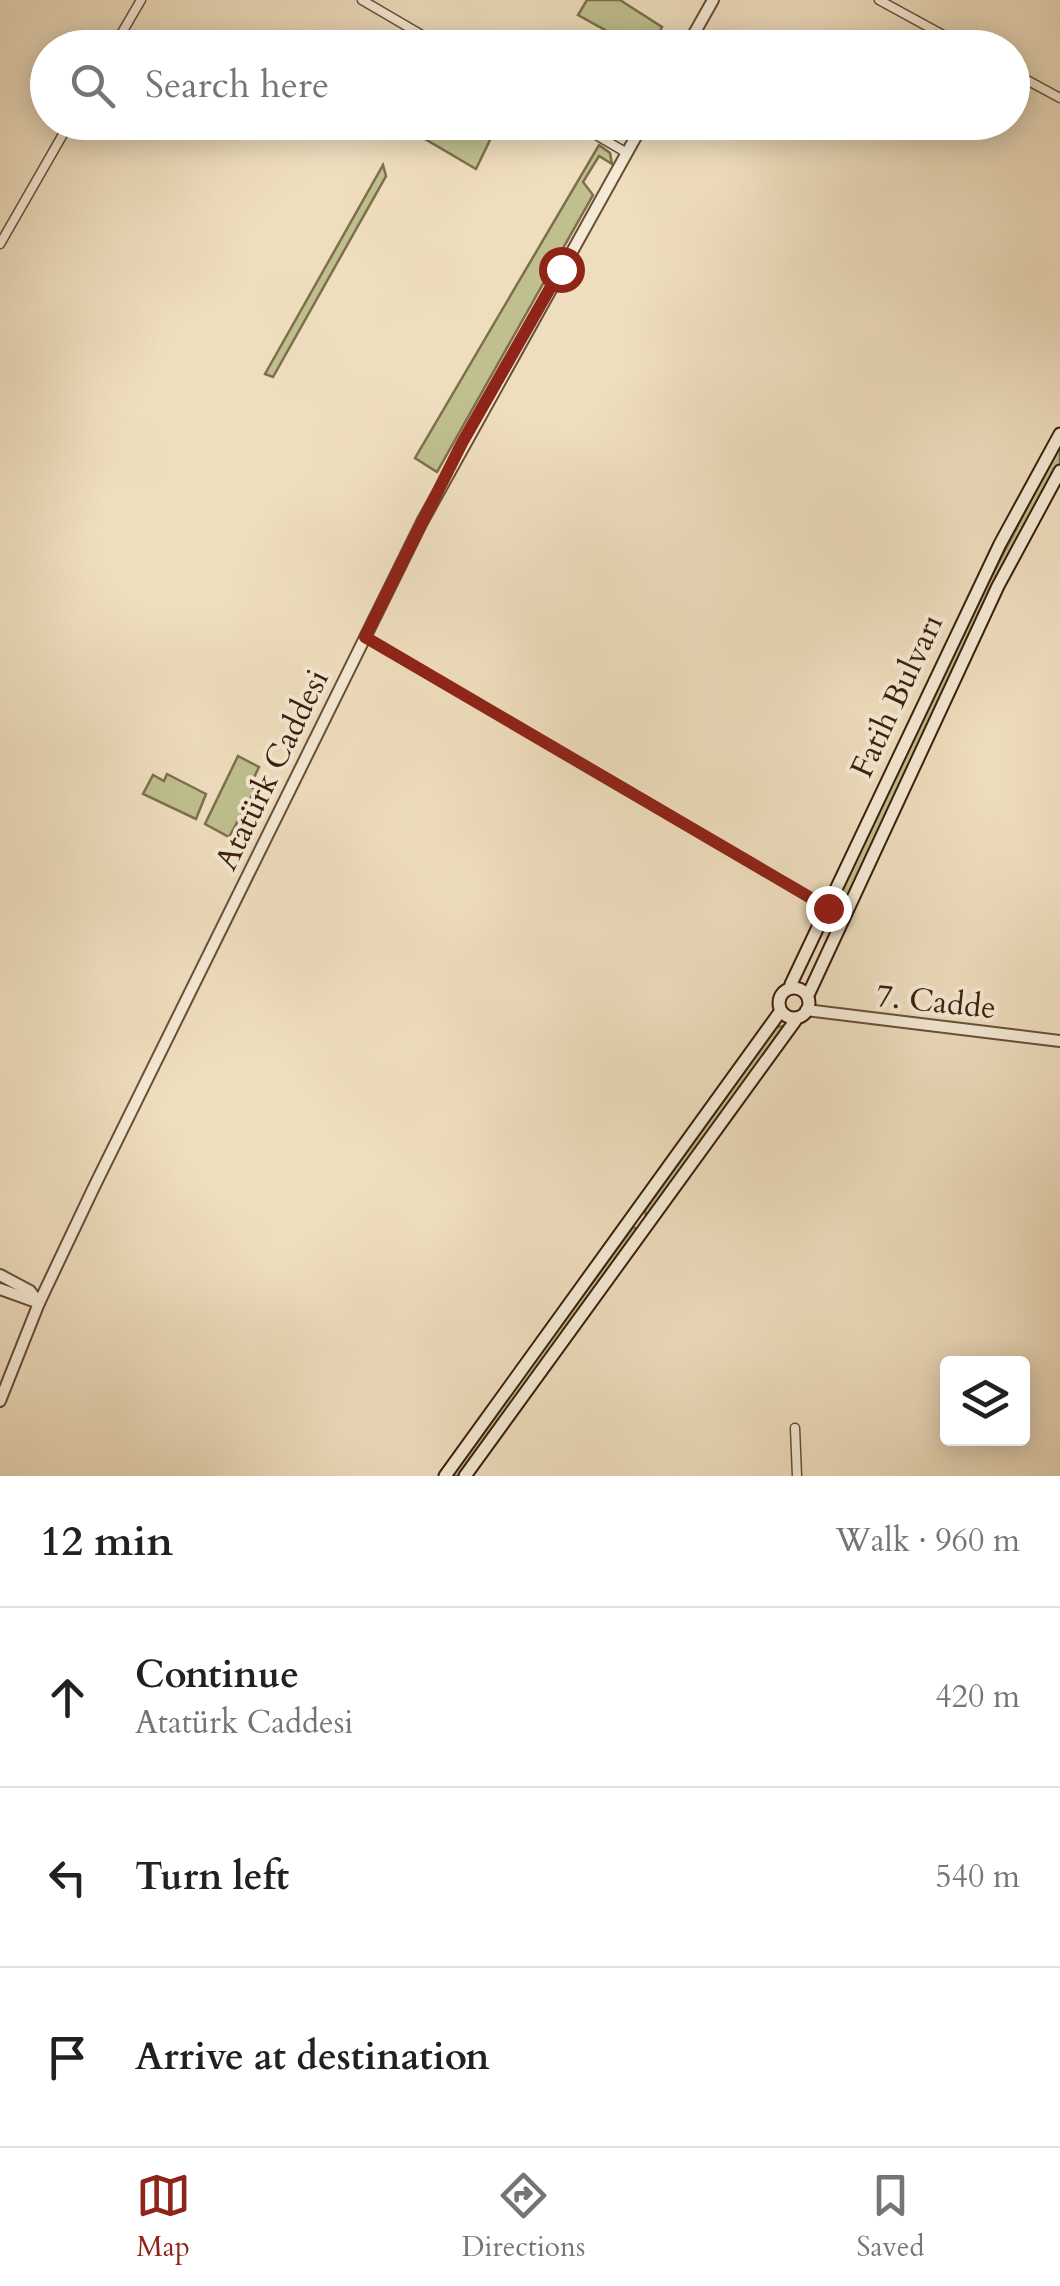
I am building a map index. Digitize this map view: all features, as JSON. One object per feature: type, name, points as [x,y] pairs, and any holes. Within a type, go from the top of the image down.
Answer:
[{"type":"main road","name":"Fatih Bulvarı","points":[[445,1476],[780,1012],[984,575],[1060,434]]},
{"type":"main road","name":"Fatih Bulvarı","points":[[806,1010],[808,993],[829,944],[998,586],[1060,471]]},
{"type":"main road","points":[[791,984],[808,993]]},
{"type":"main road","points":[[465,1476],[806,1010]]},
{"type":"main road","points":[[780,1012],[795,1021]]},
{"type":"street","points":[[124,30],[141,0]]},
{"type":"street","points":[[362,0],[413,30]]},
{"type":"street","points":[[696,30],[714,0]]},
{"type":"street","points":[[879,0],[934,30]]},
{"type":"street","points":[[1030,82],[1060,98]]},
{"type":"street","points":[[0,244],[60,140]]},
{"type":"street","points":[[605,140],[627,153]]},
{"type":"street","name":"Atatürk Caddesi","points":[[0,1401],[39,1303],[462,443],[634,140]]},
{"type":"street","points":[[365,637],[828,908],[838,920],[829,944]]},
{"type":"street","name":"7. Cadde","points":[[806,1010],[1060,1042]]},
{"type":"street","points":[[0,1275],[30,1291],[39,1303]]},
{"type":"street","points":[[0,1288],[39,1303]]},
{"type":"street","points":[[795,1428],[796,1476]]},
{"type":"green space","points":[[587,0],[620,0],[662,27],[605,30],[578,15]]},
{"type":"green space","points":[[427,140],[490,140],[476,169]]},
{"type":"green space","points":[[599,145],[610,153],[612,164],[599,156],[583,182],[593,195],[437,472],[415,458]]},
{"type":"green space","points":[[383,165],[386,176],[273,377],[265,374]]},
{"type":"green space","points":[[1060,444],[1060,464],[839,915],[833,906],[973,612]]},
{"type":"green space","points":[[238,756],[259,767],[250,786],[255,790],[229,837],[205,824]]},
{"type":"green space","points":[[167,774],[206,794],[196,819],[143,794],[153,775],[164,781]]},
{"type":"green space","points":[[776,1027],[786,1028],[650,1219],[646,1217],[645,1210]]},
{"type":"green space","points":[[633,1227],[641,1231],[461,1476],[451,1476]]},
{"type":"route","points":[[561,269],[462,443],[365,637],[828,908]]}]
